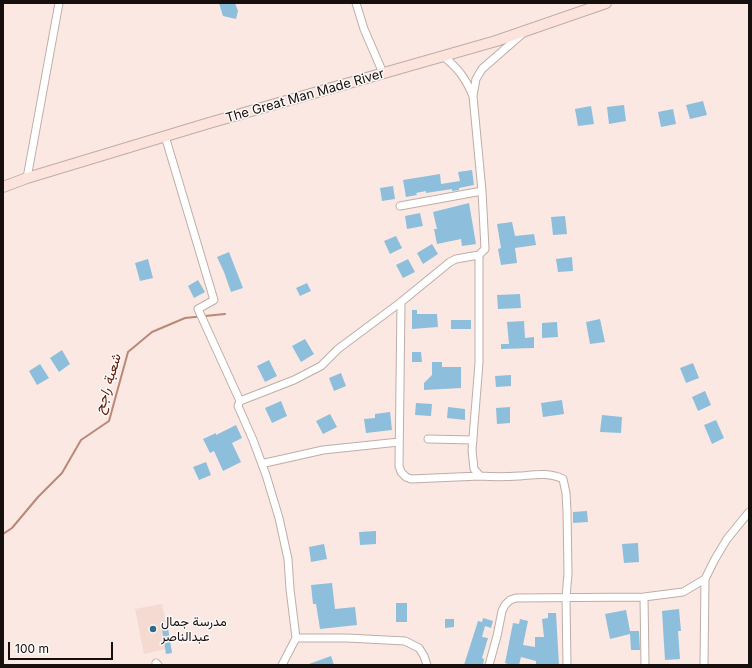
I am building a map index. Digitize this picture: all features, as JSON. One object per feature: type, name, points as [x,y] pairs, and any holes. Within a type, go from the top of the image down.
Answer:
[{"type":"main road","name":"The Great Man Made River","points":[[3,187],[27,178],[165,136],[383,73],[444,57],[496,41],[606,3]]},
{"type":"street","points":[[27,178],[59,3]]},
{"type":"street","points":[[356,3],[364,29],[383,73]]},
{"type":"street","points":[[240,401],[294,380],[321,366],[338,348],[401,302],[450,262],[456,259],[479,255],[485,249],[482,191],[473,96],[476,79],[482,69],[526,30]]},
{"type":"street","points":[[444,57],[455,65],[468,83],[473,96]]},
{"type":"street","points":[[165,136],[214,300],[198,309],[240,401],[238,406],[266,475],[279,518],[288,559],[296,638],[282,665]]},
{"type":"street","points":[[400,206],[482,191]]},
{"type":"street","points":[[479,255],[479,363],[472,450],[474,469],[480,476]]},
{"type":"street","points":[[401,302],[399,442],[399,466],[401,472],[406,477],[411,479],[538,474],[554,475],[563,479],[566,493],[567,511],[567,665]]},
{"type":"street","points":[[428,439],[473,440]]},
{"type":"street","points":[[265,462],[322,450],[399,442]]},
{"type":"street","points":[[704,665],[705,579],[727,539],[749,512]]},
{"type":"street","points":[[489,665],[502,611],[510,600],[516,598],[644,597],[683,592],[705,579]]},
{"type":"street","points":[[644,597],[645,665]]},
{"type":"street","points":[[296,638],[347,638],[405,641],[419,648],[427,665]]},
{"type":"shaded area","name":"مدرسة جمال عبدالناصر","points":[[162,604],[171,648],[144,654],[135,609]]},
{"type":"building","points":[[219,3],[235,3],[238,11],[236,19],[223,16]]},
{"type":"building","points":[[703,101],[707,115],[690,119],[686,105]]},
{"type":"building","points":[[624,105],[626,121],[609,124],[607,107]]},
{"type":"building","points":[[591,106],[594,124],[578,126],[575,109]]},
{"type":"building","points":[[673,109],[676,124],[661,127],[658,112]]},
{"type":"building","points":[[472,170],[474,185],[452,191],[452,189],[426,193],[426,191],[416,193],[417,195],[406,197],[403,180],[440,174],[441,184],[460,181],[458,172]]},
{"type":"building","points":[[393,186],[395,199],[382,201],[380,188]]},
{"type":"building","points":[[469,203],[476,244],[462,246],[461,239],[437,244],[434,229],[437,229],[433,212]]},
{"type":"building","points":[[420,213],[423,226],[407,229],[405,216]]},
{"type":"building","points":[[565,216],[567,234],[553,235],[551,217]]},
{"type":"building","points":[[512,222],[515,236],[534,234],[536,245],[515,248],[517,263],[501,265],[498,249],[501,248],[497,224]]},
{"type":"building","points":[[396,236],[402,248],[390,254],[384,241]]},
{"type":"building","points":[[432,244],[438,254],[423,264],[417,253]]},
{"type":"building","points":[[229,252],[243,288],[231,292],[217,257]]},
{"type":"building","points":[[572,257],[573,271],[558,272],[556,259]]},
{"type":"building","points":[[148,259],[153,278],[140,281],[135,263]]},
{"type":"building","points":[[408,259],[415,272],[403,278],[396,265]]},
{"type":"building","points":[[198,280],[205,292],[194,298],[188,286]]},
{"type":"building","points":[[307,283],[311,291],[300,296],[296,288]]},
{"type":"building","points":[[520,294],[521,308],[498,309],[497,295]]},
{"type":"building","points":[[412,310],[417,310],[417,314],[437,314],[438,327],[412,329]]},
{"type":"building","points":[[600,319],[605,342],[590,344],[586,322]]},
{"type":"building","points":[[451,320],[471,320],[471,329],[451,329]]},
{"type":"building","points":[[524,321],[525,338],[534,337],[534,348],[501,349],[501,344],[509,344],[507,322]]},
{"type":"building","points":[[557,322],[558,337],[542,338],[542,323]]},
{"type":"building","points":[[305,339],[314,354],[301,362],[292,346]]},
{"type":"building","points":[[62,350],[70,364],[59,372],[50,358]]},
{"type":"building","points":[[412,352],[421,352],[422,362],[412,362]]},
{"type":"building","points":[[269,360],[277,376],[265,382],[257,366]]},
{"type":"building","points":[[432,362],[442,362],[442,367],[461,367],[461,388],[424,390],[424,383],[432,375]]},
{"type":"building","points":[[693,363],[699,378],[686,383],[680,368]]},
{"type":"building","points":[[40,364],[49,378],[37,385],[29,371]]},
{"type":"building","points":[[341,373],[346,386],[334,391],[329,378]]},
{"type":"building","points":[[511,375],[511,386],[496,387],[495,376]]},
{"type":"building","points":[[705,391],[711,405],[698,411],[692,397]]},
{"type":"building","points":[[562,400],[564,414],[543,417],[541,403]]},
{"type":"building","points":[[281,401],[287,416],[272,423],[265,408]]},
{"type":"building","points":[[416,403],[432,404],[431,416],[415,415]]},
{"type":"building","points":[[448,407],[465,409],[465,420],[447,418]]},
{"type":"building","points":[[510,407],[510,423],[497,424],[496,408]]},
{"type":"building","points":[[390,412],[392,430],[366,433],[364,419],[375,418],[375,414]]},
{"type":"building","points":[[330,414],[337,427],[323,434],[316,421]]},
{"type":"building","points":[[602,415],[622,417],[621,433],[600,432]]},
{"type":"building","points":[[716,420],[724,438],[712,444],[704,425]]},
{"type":"building","points":[[236,425],[242,438],[232,443],[241,462],[223,471],[214,451],[210,453],[203,439],[216,433],[216,435]]},
{"type":"building","points":[[206,462],[211,475],[199,480],[193,467]]},
{"type":"building","points":[[587,511],[588,522],[573,523],[573,512]]},
{"type":"building","points":[[376,531],[376,544],[360,545],[359,532]]},
{"type":"building","points":[[638,543],[639,562],[624,563],[622,544]]},
{"type":"building","points":[[324,544],[327,559],[311,562],[309,547]]},
{"type":"building","points":[[332,583],[335,609],[355,607],[357,625],[320,629],[316,604],[313,604],[311,585]]},
{"type":"building","points":[[396,603],[407,603],[407,622],[396,622]]},
{"type":"building","points":[[679,609],[681,631],[678,631],[680,659],[665,660],[662,611]]},
{"type":"building","points":[[626,610],[630,631],[639,631],[640,650],[631,650],[630,634],[610,639],[605,614]]},
{"type":"building","points":[[548,613],[556,613],[559,665],[536,665],[536,661],[521,657],[519,665],[505,663],[513,623],[519,624],[520,619],[528,621],[523,645],[535,647],[535,637],[544,637],[542,619],[548,618]]},
{"type":"building","points":[[483,618],[493,621],[491,628],[485,626],[482,637],[488,638],[482,658],[484,659],[483,665],[464,665],[478,621],[482,622]]},
{"type":"building","points":[[445,619],[454,619],[454,627],[445,628]]},
{"type":"building","points":[[168,628],[172,653],[166,654],[162,629]]},
{"type":"building","points":[[331,656],[334,665],[309,665],[309,664]]},
{"type":"waterway","name":"شعبة راجح","points":[[3,534],[12,528],[38,497],[62,473],[81,440],[109,421],[128,352],[152,332],[185,318],[225,314]]},
{"type":"place","name":"مدرسة جمال عبدالناصر","points":[[153,629]]}]
